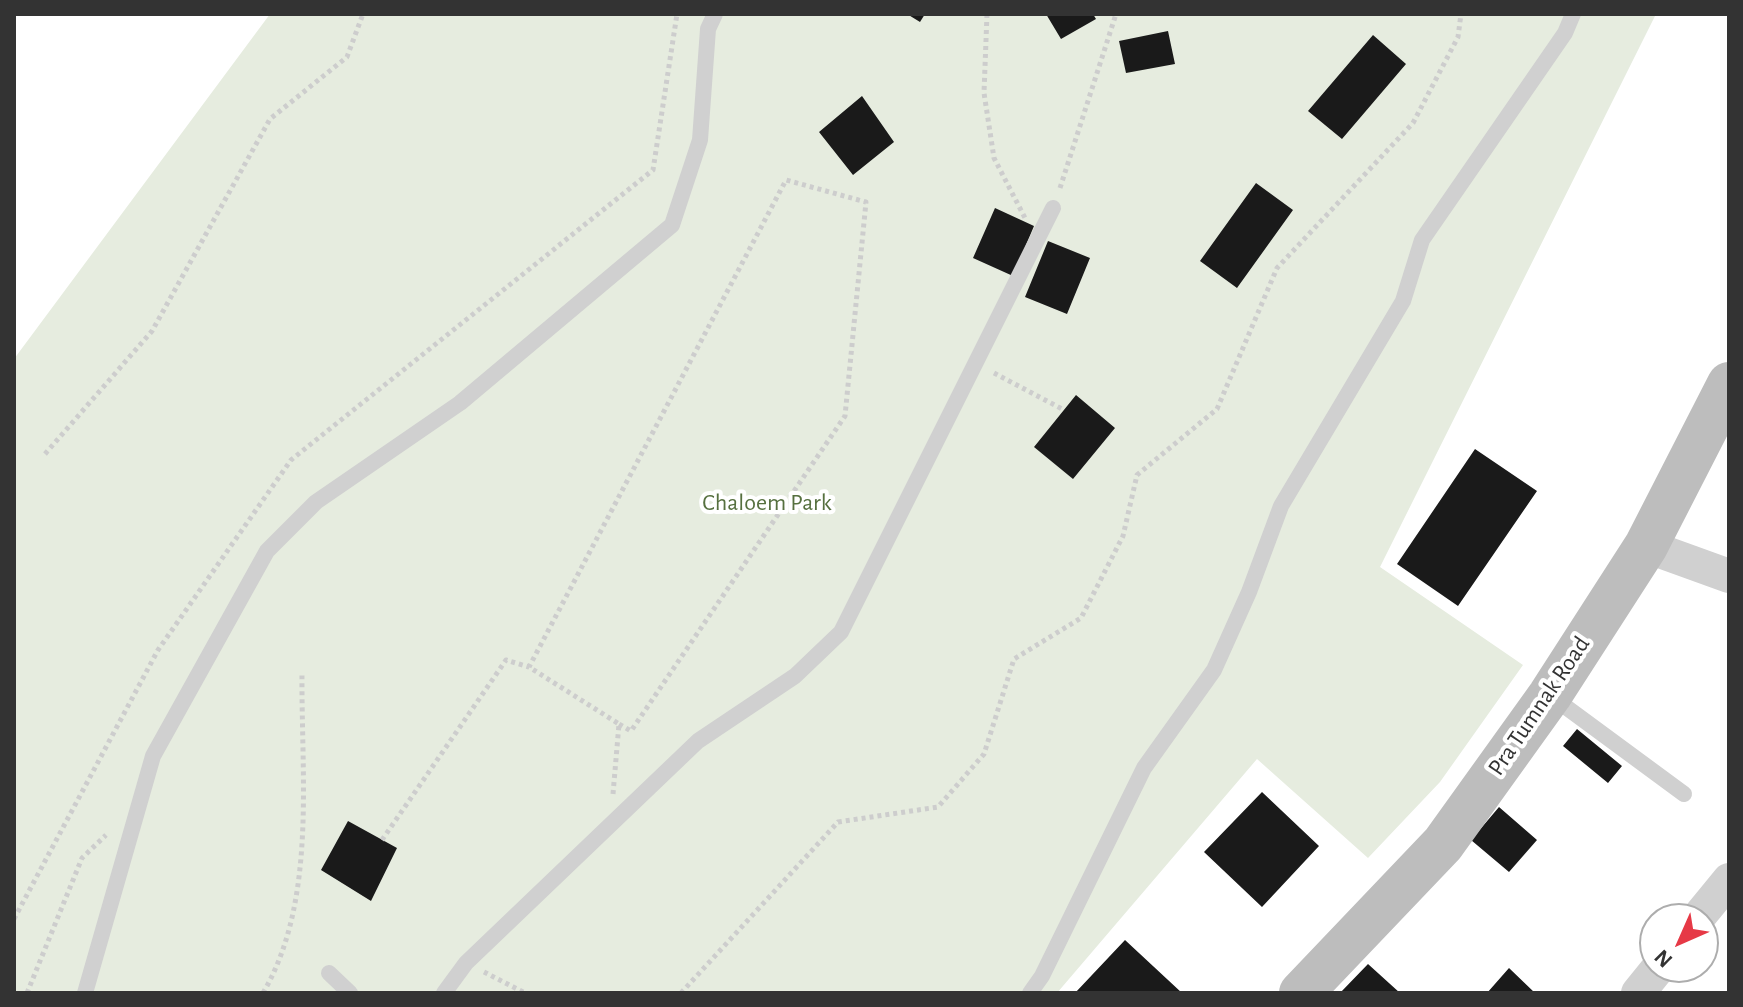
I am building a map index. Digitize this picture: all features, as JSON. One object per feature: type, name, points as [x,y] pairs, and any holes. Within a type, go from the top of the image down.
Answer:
[{"type":"street","name":"Pra Tumnak Road","points":[[1301,993],[1443,844],[1550,695],[1646,546],[1729,384]]},
{"type":"street","points":[[1646,546],[1729,576]]},
{"type":"street","points":[[1710,903],[1729,880]]},
{"type":"lane","points":[[85,993],[153,756],[267,551],[316,502],[460,403],[672,225],[700,140],[708,29],[715,14]]},
{"type":"lane","points":[[1030,993],[1042,976],[1144,768],[1214,670],[1249,592],[1281,506],[1403,301],[1422,240],[1565,33],[1573,14]]},
{"type":"lane","points":[[444,993],[466,963],[698,741],[795,676],[841,632],[1053,208]]},
{"type":"lane","points":[[1550,695],[1684,794]]},
{"type":"lane","points":[[329,973],[350,993]]},
{"type":"path","points":[[45,454],[152,331],[270,119],[347,57],[363,14]]},
{"type":"path","points":[[987,14],[984,93],[994,158],[1024,218],[1043,228]]},
{"type":"path","points":[[1053,208],[1116,14]]},
{"type":"path","points":[[681,993],[838,822],[938,807],[984,754],[1014,659],[1081,618],[1123,536],[1137,475],[1217,409],[1277,268],[1413,123],[1458,37],[1461,14]]},
{"type":"path","points":[[382,840],[506,660],[529,667],[631,731],[845,416],[866,202],[786,180],[529,667]]},
{"type":"path","points":[[975,363],[1064,410]]},
{"type":"path","points":[[263,993],[273,975],[294,912],[301,836],[302,673]]},
{"type":"path","points":[[610,822],[619,724]]},
{"type":"path","points":[[27,993],[82,858],[142,799]]},
{"type":"path","points":[[466,963],[525,993]]},
{"type":"green space","name":"Chaloem Park","points":[[270,14],[1656,14],[1380,567],[1523,665],[1440,782],[1368,858],[1257,759],[1057,993],[14,993],[14,359]]},
{"type":"building","points":[[907,14],[925,14],[920,22]]},
{"type":"building","points":[[1046,14],[1093,14],[1096,19],[1061,39]]},
{"type":"building","points":[[1168,31],[1175,64],[1126,73],[1119,41]]},
{"type":"building","points":[[1373,35],[1406,64],[1342,139],[1308,111]]},
{"type":"building","points":[[862,96],[894,142],[853,175],[819,132]]},
{"type":"building","points":[[1256,183],[1293,210],[1237,288],[1200,261]]},
{"type":"building","points":[[995,208],[1034,226],[1013,276],[973,258]]},
{"type":"building","points":[[1048,241],[1090,258],[1067,314],[1025,297]]},
{"type":"building","points":[[1076,395],[1115,428],[1073,479],[1034,447]]},
{"type":"building","points":[[1475,449],[1537,491],[1458,606],[1397,564]]},
{"type":"building","points":[[1577,729],[1622,766],[1608,783],[1563,746]]},
{"type":"building","points":[[1262,792],[1319,846],[1262,907],[1204,852]]},
{"type":"building","points":[[1499,807],[1537,840],[1509,872],[1471,840]]},
{"type":"building","points":[[348,821],[397,848],[371,901],[321,870]]},
{"type":"building","points":[[1125,940],[1182,993],[1075,993]]},
{"type":"building","points":[[1368,964],[1400,993],[1340,993]]},
{"type":"building","points":[[1509,968],[1535,993],[1487,993]]}]
